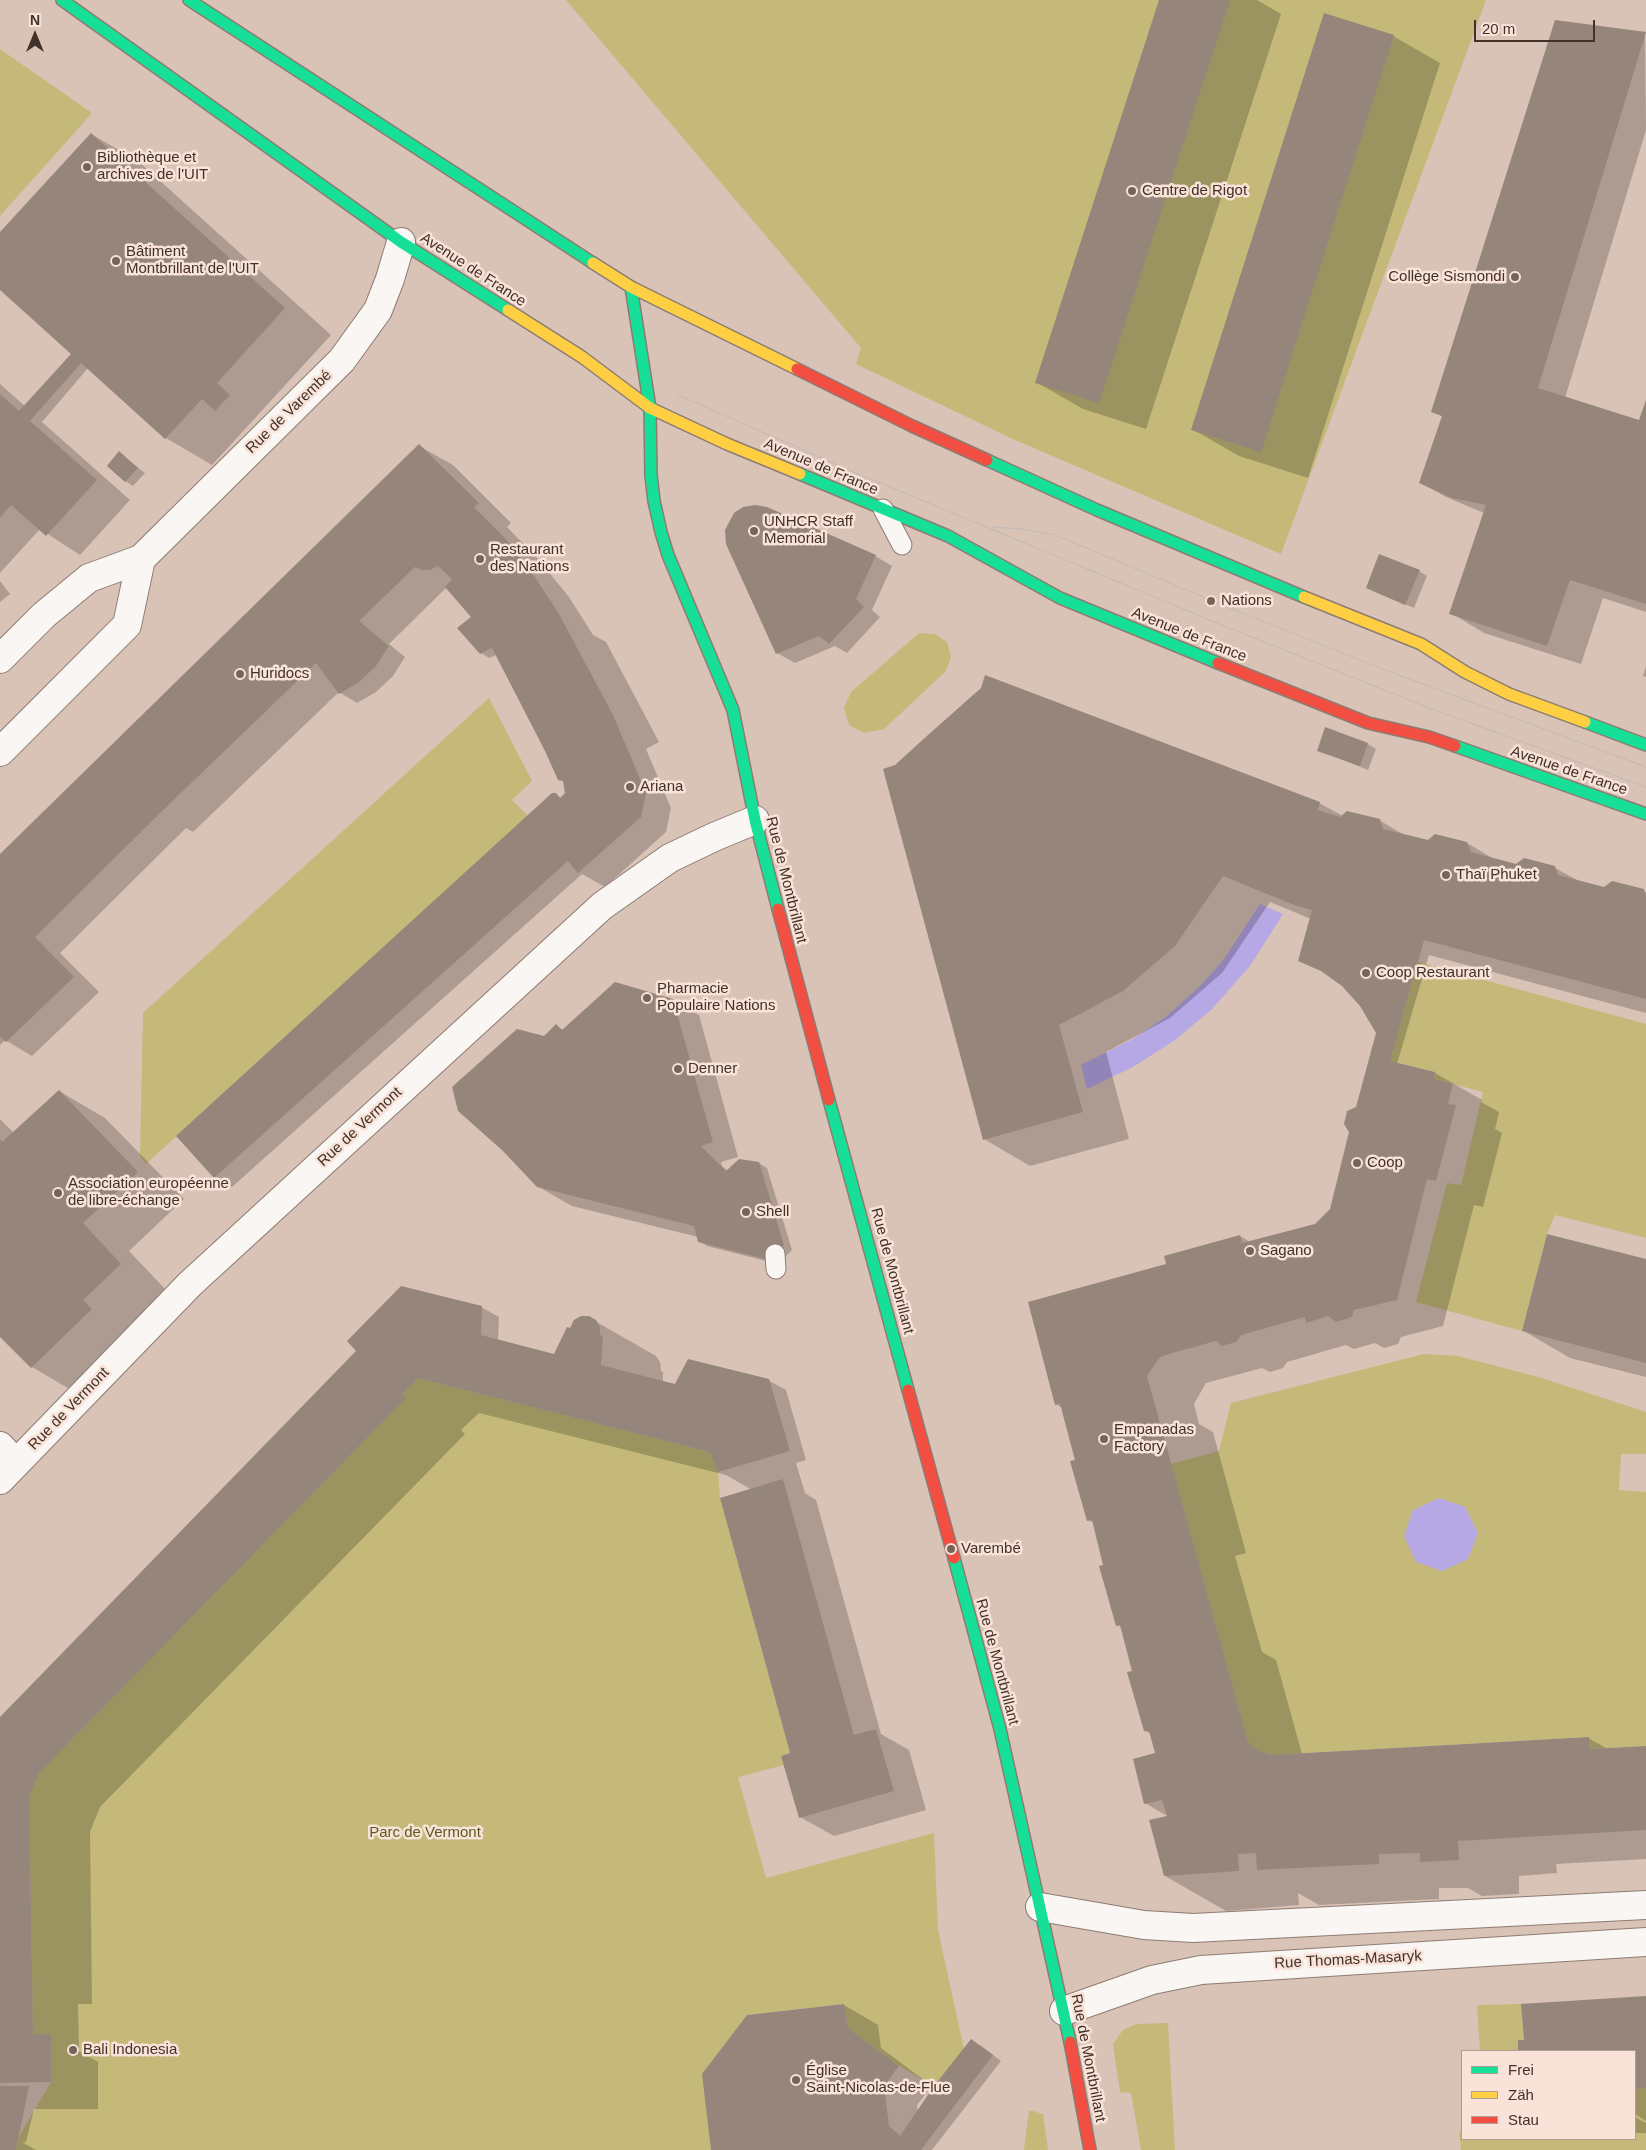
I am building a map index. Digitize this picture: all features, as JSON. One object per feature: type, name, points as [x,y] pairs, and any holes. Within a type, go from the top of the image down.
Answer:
[{"type":"main road","name":"Avenue de France","points":[[62,0],[401,242],[582,357],[650,408],[727,444],[948,536],[1060,598],[1368,723],[1429,738],[1646,814]]},
{"type":"main road","points":[[189,0],[631,287],[886,414],[974,454],[1203,556],[1421,644],[1465,672],[1509,694],[1646,745]]},
{"type":"main road","name":"Rue de Montbrillant","points":[[631,287],[650,408],[654,501],[661,532],[672,564],[733,710],[755,820],[1000,1729],[1064,2011],[1090,2150]]},
{"type":"street","name":"Rue de Varembé","points":[[0,659],[44,615],[89,578],[141,559],[342,360],[378,310],[401,242]]},
{"type":"street","points":[[0,752],[127,625],[141,559]]},
{"type":"street","name":"Rue de Vermont","points":[[5,1463],[190,1284],[602,906],[670,858],[755,820]]},
{"type":"street","points":[[1040,1907],[1144,1925],[1221,1928],[1646,1905]]},
{"type":"street","points":[[1471,1914],[1473,1953]]},
{"type":"street","points":[[1221,1928],[1223,1968]]},
{"type":"street","name":"Rue Thomas-Masaryk","points":[[1064,2011],[1152,1980],[1201,1970],[1646,1942]]},
{"type":"lane","points":[[883,509],[902,544]]},
{"type":"green space","points":[[566,0],[1486,0],[1281,554],[1015,440],[856,364],[861,348]]},
{"type":"green space","points":[[0,49],[92,113],[0,216]]},
{"type":"green space","points":[[919,633],[935,634],[947,642],[951,657],[946,671],[884,729],[864,733],[849,725],[844,708],[851,692]]},
{"type":"green space","points":[[489,698],[532,781],[512,800],[528,816],[146,1164],[140,1156],[143,1013]]},
{"type":"green space","points":[[1418,962],[1646,1024],[1646,1238],[1555,1215],[1547,1234],[1522,1331],[1416,1302],[1447,1183],[1461,1185],[1483,1092],[1434,1079],[1435,1072],[1390,1061]]},
{"type":"green space","points":[[1424,1354],[1458,1356],[1542,1378],[1646,1412],[1646,1454],[1621,1454],[1619,1490],[1646,1492],[1646,1746],[1589,1749],[1588,1737],[1271,1755],[1257,1750],[1248,1742],[1171,1464],[1219,1451],[1231,1403]]},
{"type":"green space","name":"Parc de Vermont","points":[[418,1378],[710,1452],[718,1472],[720,1498],[790,1753],[781,1756],[784,1765],[738,1777],[766,1878],[934,1833],[938,1930],[964,2049],[934,2086],[899,2066],[848,2028],[844,2004],[747,2015],[703,2074],[711,2150],[16,2150],[18,2138],[51,2082],[51,2034],[33,2034],[29,1797],[39,1773],[405,1398],[402,1395]]},
{"type":"green space","points":[[1521,2004],[1524,2040],[1518,2041],[1518,2050],[1480,2050],[1477,2005]]},
{"type":"green space","points":[[1168,2023],[1175,2150],[1141,2150],[1131,2093],[1120,2092],[1113,2044],[1123,2030],[1136,2024]]},
{"type":"green space","points":[[1646,2088],[1646,2150],[1461,2150],[1459,2132],[1461,2131],[1461,2140],[1636,2140],[1636,2089]]},
{"type":"green space","points":[[1029,2110],[1043,2114],[1048,2150],[1024,2150]]},
{"type":"shaded area","points":[[1260,904],[1283,914],[1250,966],[1212,1009],[1175,1040],[1133,1067],[1087,1089],[1081,1065],[1131,1040],[1167,1016],[1201,985],[1224,959]]},
{"type":"shaded area","points":[[1439,1498],[1465,1507],[1478,1533],[1468,1559],[1442,1571],[1416,1562],[1404,1536],[1413,1510]]},
{"type":"building","name":"Centre de Rigot","points":[[1159,0],[1230,0],[1099,403],[1035,383]]},
{"type":"building","points":[[1324,13],[1394,35],[1261,452],[1191,430]]},
{"type":"building","points":[[1555,20],[1646,32],[1538,388],[1639,420],[1646,400],[1646,604],[1570,580],[1547,646],[1449,614],[1486,505],[1452,498],[1419,483],[1442,416],[1431,412]]},
{"type":"building","name":"Bâtiment Montbrillant de l'UIT","points":[[91,133],[285,308],[217,383],[230,395],[215,411],[202,399],[165,439],[81,363],[30,421],[97,480],[46,536],[11,505],[0,518],[0,394],[19,411],[71,354],[0,290],[0,232]]},
{"type":"building","points":[[419,444],[479,503],[474,507],[505,538],[535,577],[559,614],[613,715],[646,793],[641,817],[578,873],[568,861],[214,1178],[176,1136],[552,793],[556,793],[560,798],[565,793],[563,781],[558,780],[492,648],[480,654],[457,628],[471,617],[445,587],[452,579],[438,566],[430,570],[422,570],[415,567],[359,621],[389,646],[376,666],[359,682],[339,694],[316,663],[35,937],[74,977],[6,1042],[0,1037],[0,854]]},
{"type":"building","points":[[119,451],[138,468],[125,482],[107,466]]},
{"type":"building","points":[[755,505],[767,507],[876,555],[856,599],[864,607],[829,644],[819,636],[776,654],[726,544],[725,530],[734,513],[743,507]]},
{"type":"building","points":[[1379,554],[1420,570],[1405,605],[1366,588]]},
{"type":"building","points":[[985,675],[1320,802],[1318,810],[1340,817],[1347,811],[1380,819],[1383,829],[1428,840],[1435,834],[1467,842],[1471,852],[1516,864],[1524,858],[1555,866],[1558,875],[1604,887],[1612,881],[1644,889],[1646,896],[1646,999],[1424,940],[1390,1061],[1435,1072],[1434,1079],[1453,1084],[1448,1104],[1456,1105],[1436,1181],[1427,1179],[1397,1300],[1354,1310],[1352,1317],[1336,1322],[1328,1316],[1306,1323],[1305,1317],[1241,1335],[1236,1342],[1222,1346],[1216,1341],[1172,1353],[1160,1357],[1147,1376],[1248,1742],[1257,1750],[1271,1755],[1589,1737],[1589,1749],[1646,1746],[1646,1830],[1458,1841],[1459,1860],[1420,1862],[1420,1853],[1379,1854],[1379,1864],[1257,1870],[1256,1853],[1238,1854],[1239,1871],[1164,1876],[1149,1820],[1167,1816],[1162,1800],[1144,1804],[1133,1759],[1155,1753],[1149,1731],[1144,1731],[1127,1672],[1132,1671],[1120,1625],[1116,1626],[1099,1566],[1103,1565],[1092,1520],[1087,1521],[1070,1461],[1075,1460],[1060,1403],[1055,1405],[1028,1302],[1166,1264],[1164,1256],[1240,1235],[1242,1243],[1315,1224],[1330,1209],[1349,1132],[1344,1124],[1347,1111],[1356,1107],[1376,1033],[1360,1006],[1342,986],[1321,971],[1298,961],[1312,910],[1294,905],[1223,876],[1175,946],[1123,991],[1059,1025],[1083,1112],[983,1140],[883,769],[895,765],[981,688]]},
{"type":"building","points":[[1325,727],[1368,743],[1360,766],[1317,751]]},
{"type":"building","points":[[615,982],[673,999],[713,1142],[701,1146],[726,1171],[739,1159],[759,1162],[784,1245],[769,1260],[698,1242],[694,1226],[537,1187],[503,1151],[458,1111],[452,1087],[517,1029],[544,1036],[556,1024],[562,1030]]},
{"type":"building","name":"Association européenne de libre-échange","points":[[59,1090],[138,1172],[83,1223],[121,1264],[83,1300],[92,1309],[31,1368],[0,1337],[0,1139],[2,1142]]},
{"type":"building","points":[[1547,1234],[1646,1259],[1646,1363],[1522,1331]]},
{"type":"building","points":[[401,1286],[482,1306],[481,1335],[554,1354],[567,1327],[570,1328],[574,1320],[581,1316],[589,1316],[596,1320],[600,1327],[600,1335],[603,1336],[601,1365],[675,1384],[688,1359],[769,1379],[790,1451],[718,1472],[710,1452],[418,1378],[402,1395],[406,1398],[39,1773],[29,1797],[33,2034],[51,2034],[51,2082],[0,2083],[0,1717],[356,1351],[347,1341]]},
{"type":"building","points":[[783,1479],[854,1735],[876,1729],[894,1791],[799,1818],[781,1756],[790,1753],[720,1498]]},
{"type":"building","points":[[1646,1996],[1646,2088],[1636,2089],[1636,2050],[1518,2050],[1518,2040],[1524,2040],[1521,2004]]},
{"type":"building","name":"Église Saint-Nicolas-de-Flue","points":[[844,2004],[848,2028],[899,2066],[884,2086],[889,2126],[900,2136],[934,2086],[971,2039],[993,2055],[921,2150],[711,2150],[702,2074],[747,2015]]},
{"type":"building","points":[[0,2086],[29,2086],[16,2150],[0,2150]]},
{"type":"tram line","points":[[678,395],[849,470],[1217,623],[1424,706],[1646,787]]},
{"type":"tram line","points":[[993,527],[1022,529],[1055,535],[1380,668],[1646,767]]},
{"type":"traffic: fast","points":[[62,0],[401,242],[508,310]]},
{"type":"traffic: fast","points":[[189,0],[593,263]]},
{"type":"traffic: fast","points":[[631,287],[650,408],[651,475],[654,501],[661,532],[668,555],[733,710],[755,820],[778,909]]},
{"type":"traffic: fast","points":[[987,460],[1097,510],[1304,597]]},
{"type":"traffic: fast","points":[[800,474],[948,536],[1060,598],[1218,663]]},
{"type":"traffic: fast","points":[[1585,722],[1646,745]]},
{"type":"traffic: fast","points":[[1455,746],[1646,814]]},
{"type":"traffic: fast","points":[[829,1100],[908,1390]]},
{"type":"traffic: fast","points":[[954,1558],[1000,1729],[1070,2042]]},
{"type":"traffic: slow","points":[[593,263],[631,287],[797,369]]},
{"type":"traffic: slow","points":[[508,310],[582,357],[650,408],[727,444],[800,474]]},
{"type":"traffic: slow","points":[[1304,597],[1421,644],[1465,672],[1509,694],[1585,722]]},
{"type":"traffic: jam","points":[[797,369],[912,426],[987,460]]},
{"type":"traffic: jam","points":[[1218,663],[1368,723],[1429,737],[1455,746]]},
{"type":"traffic: jam","points":[[778,909],[829,1100]]},
{"type":"traffic: jam","points":[[908,1390],[954,1558]]},
{"type":"traffic: jam","points":[[1070,2042],[1090,2150]]},
{"type":"place","name":"Bibliothèque et archives de l'UIT","points":[[87,167]]},
{"type":"place","name":"Centre de Rigot","points":[[1132,191]]},
{"type":"place","name":"Bâtiment Montbrillant de l'UIT","points":[[116,261]]},
{"type":"place","name":"Collège Sismondi","points":[[1515,277]]},
{"type":"place","name":"UNHCR Staff Memorial","points":[[754,531]]},
{"type":"place","name":"Restaurant des Nations","points":[[480,559]]},
{"type":"place","name":"Nations","points":[[1211,601]]},
{"type":"place","name":"Huridocs","points":[[240,674]]},
{"type":"place","name":"Ariana","points":[[630,787]]},
{"type":"place","name":"Thaï Phuket","points":[[1446,875]]},
{"type":"place","name":"Coop Restaurant","points":[[1366,973]]},
{"type":"place","name":"Pharmacie Populaire Nations","points":[[647,998]]},
{"type":"place","name":"Denner","points":[[678,1069]]},
{"type":"place","name":"Coop","points":[[1357,1163]]},
{"type":"place","name":"Association européenne de libre-échange","points":[[58,1193]]},
{"type":"place","name":"Shell","points":[[746,1212]]},
{"type":"place","name":"Sagano","points":[[1250,1251]]},
{"type":"place","name":"Empanadas Factory","points":[[1104,1439]]},
{"type":"place","name":"Varembé","points":[[951,1549]]},
{"type":"place","name":"Bali Indonesia","points":[[73,2050]]},
{"type":"place","name":"Église Saint-Nicolas-de-Flue","points":[[796,2080]]}]
